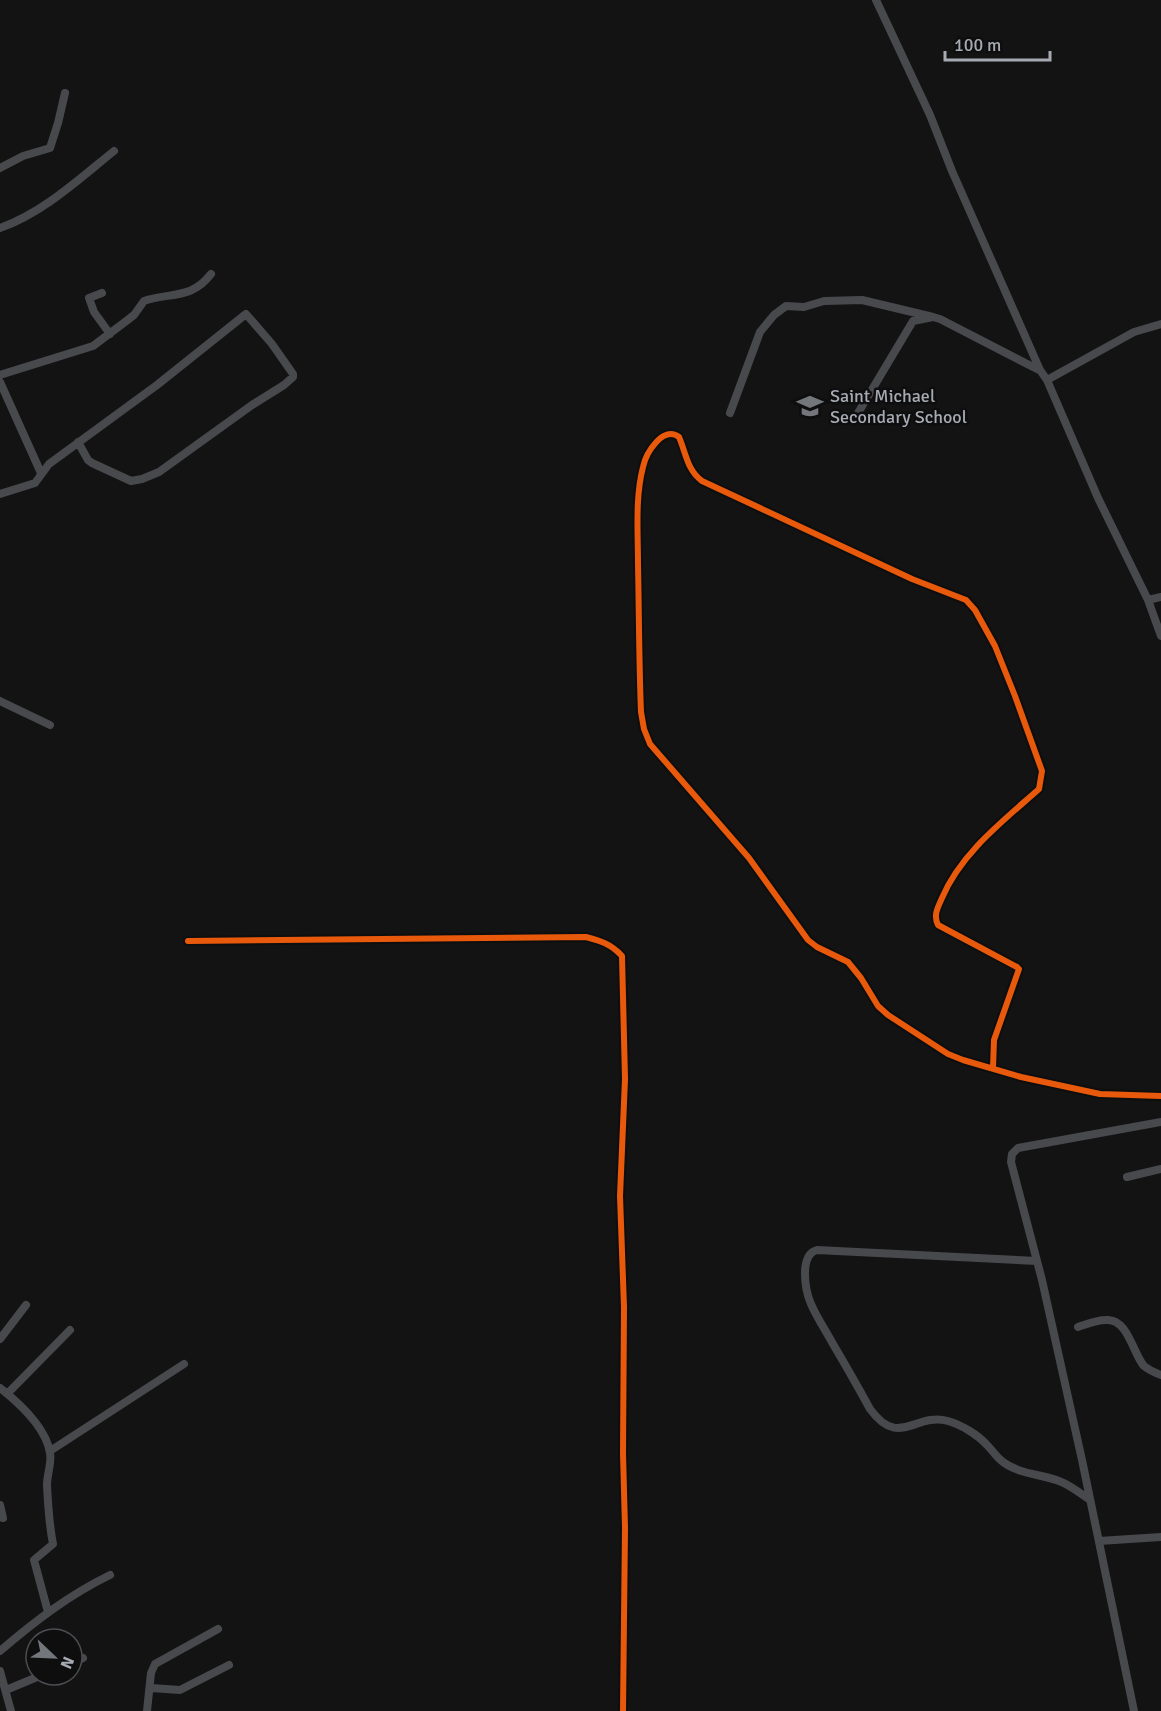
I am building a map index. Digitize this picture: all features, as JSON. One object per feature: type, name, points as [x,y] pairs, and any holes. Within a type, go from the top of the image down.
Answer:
[{"type":"street","points":[[876,0],[930,115],[952,171],[1098,498],[1148,600],[1161,636]]},
{"type":"street","points":[[0,168],[23,156],[50,148],[65,93]]},
{"type":"street","points":[[0,228],[28,215],[53,199],[114,151]]},
{"type":"street","points":[[0,375],[83,350],[102,341],[134,315],[144,301],[185,293],[200,285],[211,274]]},
{"type":"street","points":[[102,293],[89,298],[94,312],[110,334]]},
{"type":"street","points":[[730,413],[760,332],[774,315],[786,306],[804,307],[824,301],[862,300],[933,317],[1040,370]]},
{"type":"street","points":[[0,494],[33,485],[49,464],[78,442],[157,385],[246,314],[272,344],[293,374],[284,386],[252,405],[159,472],[142,479],[131,481],[92,463],[78,442]]},
{"type":"street","points":[[855,418],[913,321],[933,317]]},
{"type":"street","points":[[1047,380],[1134,332],[1161,324]]},
{"type":"street","points":[[0,382],[41,473]]},
{"type":"street","points":[[993,1068],[994,1040],[1019,969],[938,925],[936,914],[945,891],[964,860],[1038,789],[1042,778],[1033,744],[995,646],[975,610],[966,600],[912,579],[702,481],[689,467],[680,437],[670,433],[662,437],[651,448],[643,465],[638,512],[641,712],[650,744],[731,836],[808,940],[848,962],[878,1006],[888,1015],[948,1054],[963,1060],[1021,1077],[1100,1094],[1161,1096]]},
{"type":"street","points":[[1148,600],[1161,597]]},
{"type":"street","points":[[0,701],[50,725]]},
{"type":"street","points":[[188,941],[586,937],[614,946],[622,956],[625,1079],[620,1196],[624,1307],[623,1711]]},
{"type":"street","points":[[1134,1711],[1037,1261],[1011,1162],[1012,1154],[1018,1148],[1161,1122]]},
{"type":"street","points":[[1127,1177],[1161,1169]]},
{"type":"street","points":[[1037,1261],[817,1250],[807,1257],[806,1287],[810,1302],[823,1327],[877,1418],[896,1428],[907,1428],[929,1420],[940,1419],[951,1422],[980,1437],[1004,1463],[1018,1470],[1058,1481],[1090,1500]]},
{"type":"street","points":[[0,1339],[26,1305]]},
{"type":"street","points":[[1078,1327],[1107,1319],[1117,1323],[1129,1337],[1144,1366],[1161,1375]]},
{"type":"street","points":[[48,1612],[34,1560],[53,1544],[47,1516],[50,1451],[44,1435],[25,1410],[4,1391],[70,1330]]},
{"type":"street","points":[[50,1451],[184,1364]]},
{"type":"street","points":[[0,1505],[3,1518]]},
{"type":"street","points":[[1099,1541],[1161,1537]]},
{"type":"street","points":[[0,1651],[48,1612],[83,1588],[110,1575]]},
{"type":"street","points":[[147,1711],[151,1673],[155,1664],[218,1629]]},
{"type":"street","points":[[151,1688],[180,1690],[229,1665]]},
{"type":"street","points":[[0,1671],[11,1711]]},
{"type":"street","points":[[6,1690],[24,1682]]},
{"type":"cycle path","points":[[993,1068],[994,1040],[1019,969],[938,925],[936,914],[960,866],[997,826],[1039,789],[1042,771],[995,646],[975,610],[966,600],[912,579],[702,481],[693,472],[679,437],[673,434],[661,438],[651,448],[640,479],[637,527],[641,712],[650,744],[749,858],[808,940],[848,962],[878,1006],[888,1015],[948,1054],[963,1060],[1021,1077],[1100,1094],[1161,1096]]},
{"type":"cycle path","points":[[188,941],[586,937],[606,943],[622,956],[625,1079],[620,1196],[624,1307],[623,1711]]},
{"type":"place","name":"Saint Michael Secondary School","points":[[810,406]]}]
